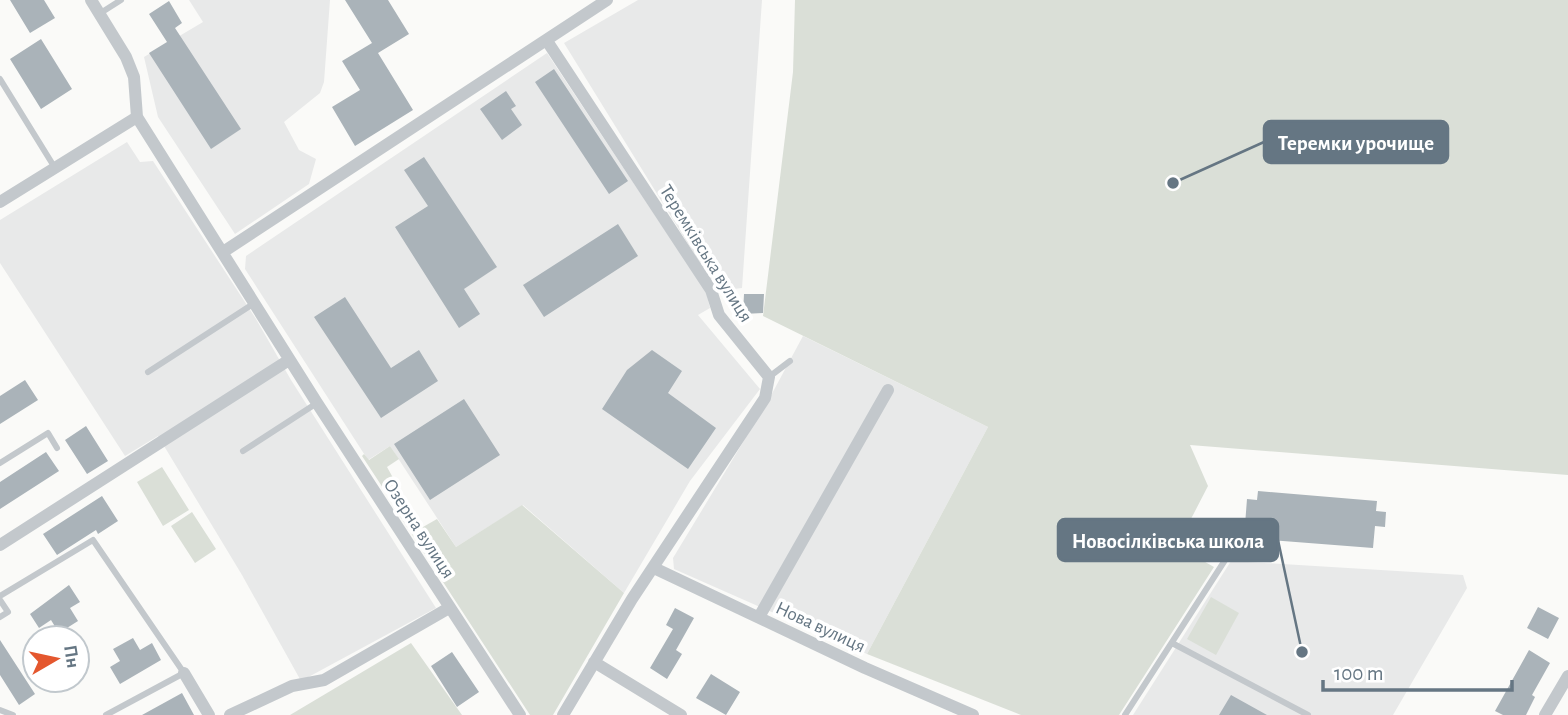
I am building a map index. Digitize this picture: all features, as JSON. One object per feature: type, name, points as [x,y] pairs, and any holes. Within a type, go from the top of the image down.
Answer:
[{"type":"street","points":[[0,202],[137,117],[134,78],[126,57],[91,0]]},
{"type":"street","points":[[223,252],[607,0]]},
{"type":"street","name":"Теремківська вулиця","points":[[547,41],[710,290],[719,315],[769,377]]},
{"type":"street","name":"Озерна вулиця","points":[[137,117],[289,360],[520,715]]},
{"type":"street","points":[[0,545],[289,360]]},
{"type":"street","points":[[563,715],[632,599],[765,398],[769,377]]},
{"type":"street","points":[[758,617],[888,390]]},
{"type":"street","name":"Нова вулиця","points":[[654,568],[864,668],[973,715]]},
{"type":"street","points":[[230,715],[292,687],[324,680],[449,608]]},
{"type":"street","points":[[594,662],[681,715]]},
{"type":"street","points":[[184,673],[209,715]]},
{"type":"street","points":[[1545,715],[1568,676]]},
{"type":"lane","points":[[99,14],[121,0]]},
{"type":"lane","points":[[0,79],[55,168]]},
{"type":"lane","points":[[148,372],[255,303]]},
{"type":"lane","points":[[769,377],[790,361]]},
{"type":"lane","points":[[243,451],[317,403]]},
{"type":"lane","points":[[0,463],[48,433],[57,448]]},
{"type":"lane","points":[[0,617],[8,612],[0,598],[93,540],[184,673],[107,715]]},
{"type":"lane","points":[[1125,715],[1229,554]]},
{"type":"lane","points":[[1172,643],[1308,715]]},
{"type":"lane","points":[[0,710],[13,715]]},
{"type":"shaded area","points":[[189,0],[330,0],[324,82],[320,93],[284,122],[299,150],[316,159],[309,184],[235,234],[158,117],[144,57],[203,22]]},
{"type":"shaded area","points":[[638,0],[762,0],[742,288],[717,291],[564,43]]},
{"type":"shaded area","points":[[795,0],[1568,0],[1568,475],[1190,445],[1208,486],[1177,546],[1214,567],[1119,715],[1021,715],[867,654],[988,427],[763,316],[793,72]]},
{"type":"shaded area","points":[[547,53],[706,292],[710,308],[698,315],[760,389],[690,481],[624,593],[523,505],[456,547],[390,446],[368,460],[245,269],[246,256]]},
{"type":"shaded area","points":[[127,142],[140,162],[153,161],[256,319],[291,380],[436,608],[301,681],[242,575],[158,436],[125,456],[0,263],[0,220]]},
{"type":"shaded area","points":[[803,336],[988,427],[867,654],[674,569],[673,558],[768,401]]},
{"type":"shaded area","points":[[390,446],[399,459],[387,467],[397,485],[385,491],[362,456],[364,454],[369,460]]},
{"type":"shaded area","points":[[162,467],[189,510],[163,526],[137,482]]},
{"type":"shaded area","points":[[405,503],[423,527],[437,519],[456,547],[522,505],[624,593],[553,715],[530,715],[396,510]]},
{"type":"shaded area","points":[[192,512],[216,549],[195,563],[171,526]]},
{"type":"shaded area","points":[[1231,561],[1463,575],[1467,588],[1393,715],[1133,715]]},
{"type":"shaded area","points":[[1211,597],[1239,613],[1216,655],[1187,639]]},
{"type":"shaded area","points":[[411,643],[462,715],[290,715]]},
{"type":"building","points":[[10,0],[44,0],[55,18],[30,33]]},
{"type":"building","points":[[345,0],[388,0],[409,34],[378,53],[413,110],[355,146],[332,107],[360,90],[342,61],[372,43]]},
{"type":"building","points":[[169,1],[182,23],[175,28],[241,129],[211,149],[149,53],[167,42],[149,14]]},
{"type":"building","points":[[41,39],[72,89],[41,109],[10,59]]},
{"type":"building","points":[[554,69],[628,181],[609,194],[535,82]]},
{"type":"building","points":[[506,91],[516,106],[511,109],[522,125],[502,140],[480,109]]},
{"type":"building","points":[[424,157],[497,267],[464,289],[480,314],[459,328],[395,227],[428,206],[404,170]]},
{"type":"building","points":[[618,224],[638,256],[544,317],[523,285]]},
{"type":"building","points":[[744,294],[764,294],[763,313],[743,314]]},
{"type":"building","points":[[345,297],[391,368],[419,350],[438,381],[381,418],[314,317]]},
{"type":"building","points":[[652,350],[682,371],[668,393],[716,428],[688,469],[602,409],[627,370]]},
{"type":"building","points":[[25,380],[38,400],[0,424],[0,396]]},
{"type":"building","points":[[464,399],[500,455],[430,500],[394,444]]},
{"type":"building","points":[[86,426],[108,461],[87,474],[65,440]]},
{"type":"building","points":[[46,452],[59,471],[0,509],[0,482]]},
{"type":"building","points":[[1258,491],[1377,501],[1376,511],[1386,512],[1385,527],[1375,526],[1373,548],[1244,538],[1247,499],[1257,500]]},
{"type":"building","points":[[102,496],[118,521],[98,534],[96,530],[57,555],[43,534]]},
{"type":"building","points":[[69,585],[80,602],[70,608],[78,621],[73,624],[53,624],[51,620],[45,624],[36,624],[30,614]]},
{"type":"building","points":[[1538,607],[1559,618],[1548,639],[1527,628]]},
{"type":"building","points":[[675,608],[694,618],[676,650],[682,654],[667,679],[650,668],[673,629],[666,625]]},
{"type":"building","points":[[133,638],[140,650],[152,643],[161,660],[120,684],[110,667],[120,661],[113,649]]},
{"type":"building","points":[[0,640],[21,672],[21,694],[35,694],[19,705],[0,675]]},
{"type":"building","points":[[1529,650],[1550,663],[1532,695],[1535,697],[1526,715],[1503,715],[1495,711]]},
{"type":"building","points":[[452,652],[479,692],[457,707],[431,666]]},
{"type":"building","points":[[711,674],[740,692],[726,715],[696,698]]},
{"type":"building","points":[[182,693],[194,715],[142,715]]},
{"type":"building","points":[[1231,695],[1267,715],[1219,715]]},
{"type":"place","name":"Теремки урочище","points":[[1173,183]]},
{"type":"place","name":"Новосілківська школа","points":[[1302,652]]}]
